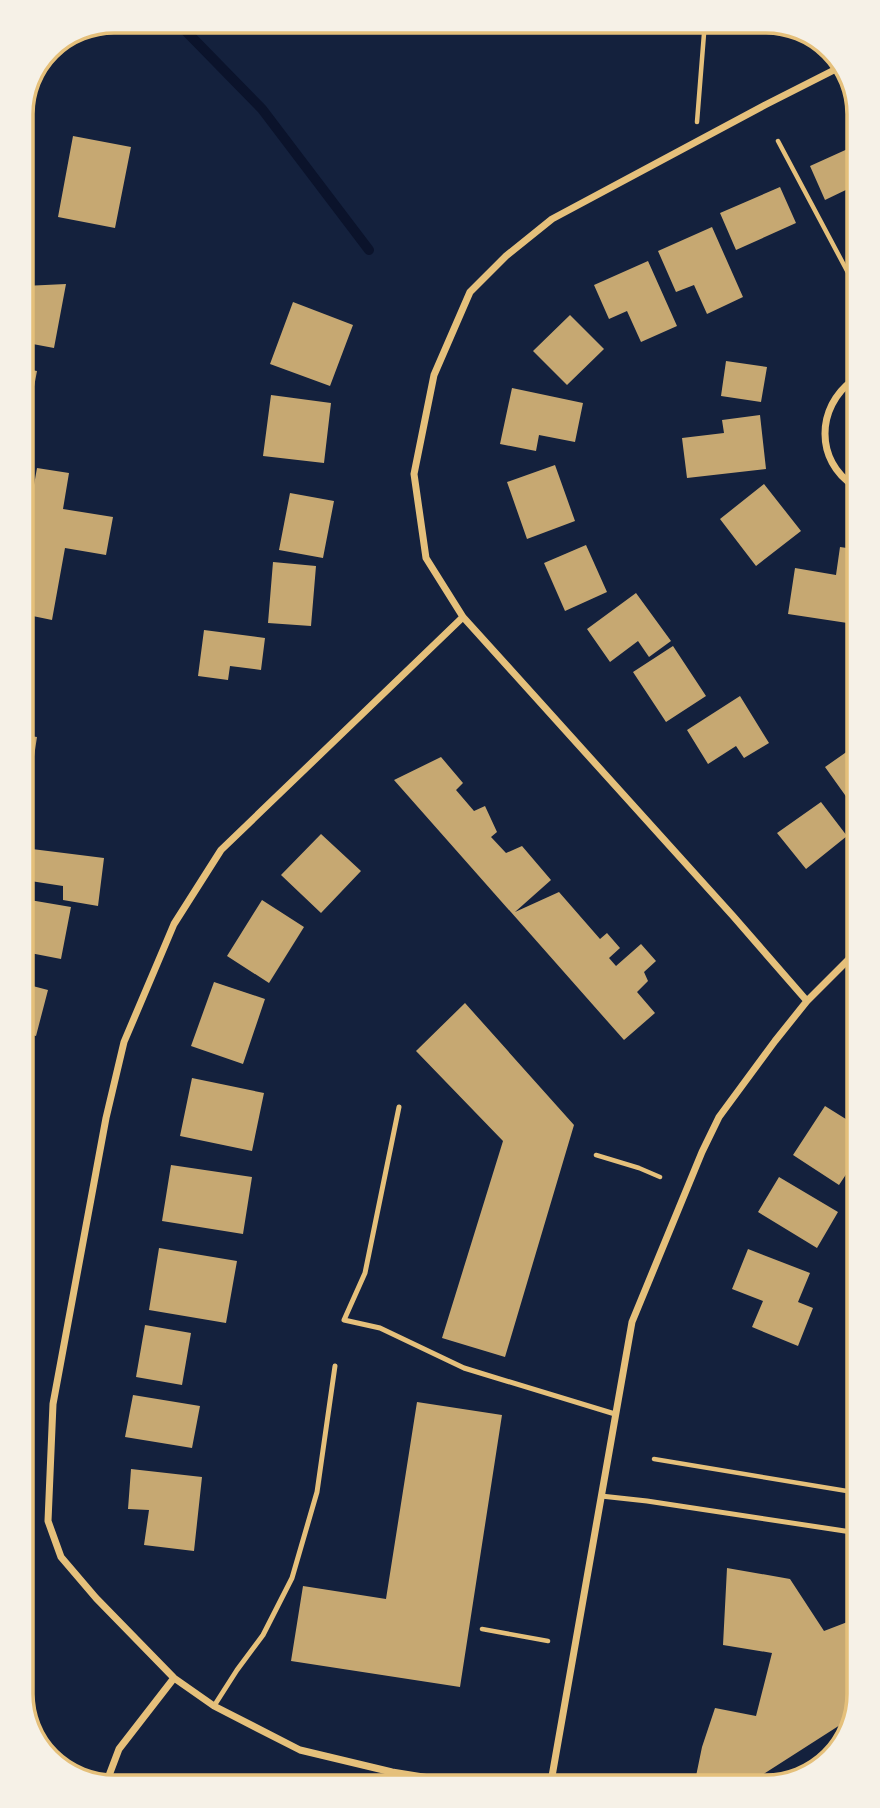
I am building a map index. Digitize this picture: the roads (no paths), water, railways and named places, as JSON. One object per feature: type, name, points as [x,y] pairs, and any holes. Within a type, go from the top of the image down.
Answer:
[{"type":"street","points":[[807,1001],[463,617],[426,558],[414,474],[434,375],[470,292],[506,256],[552,219],[834,70]]},
{"type":"street","points":[[847,384],[830,407],[826,419],[825,441],[835,469],[847,480]]},
{"type":"street","points":[[411,1775],[300,1751],[214,1706],[174,1678],[96,1598],[61,1557],[48,1521],[53,1404],[106,1118],[124,1042],[174,924],[221,850],[463,617]]},
{"type":"street","points":[[552,1775],[632,1322],[719,1117],[807,1001],[847,961]]},
{"type":"street","points":[[109,1775],[119,1749],[174,1678]]},
{"type":"lane","points":[[399,1107],[365,1273],[344,1320],[380,1328],[464,1368],[615,1413]]},
{"type":"lane","points":[[214,1706],[263,1635],[292,1578],[317,1492],[335,1366]]},
{"type":"lane","points":[[601,1496],[647,1500],[847,1532]]},
{"type":"waterway","points":[[188,33],[262,109],[369,250]]}]
